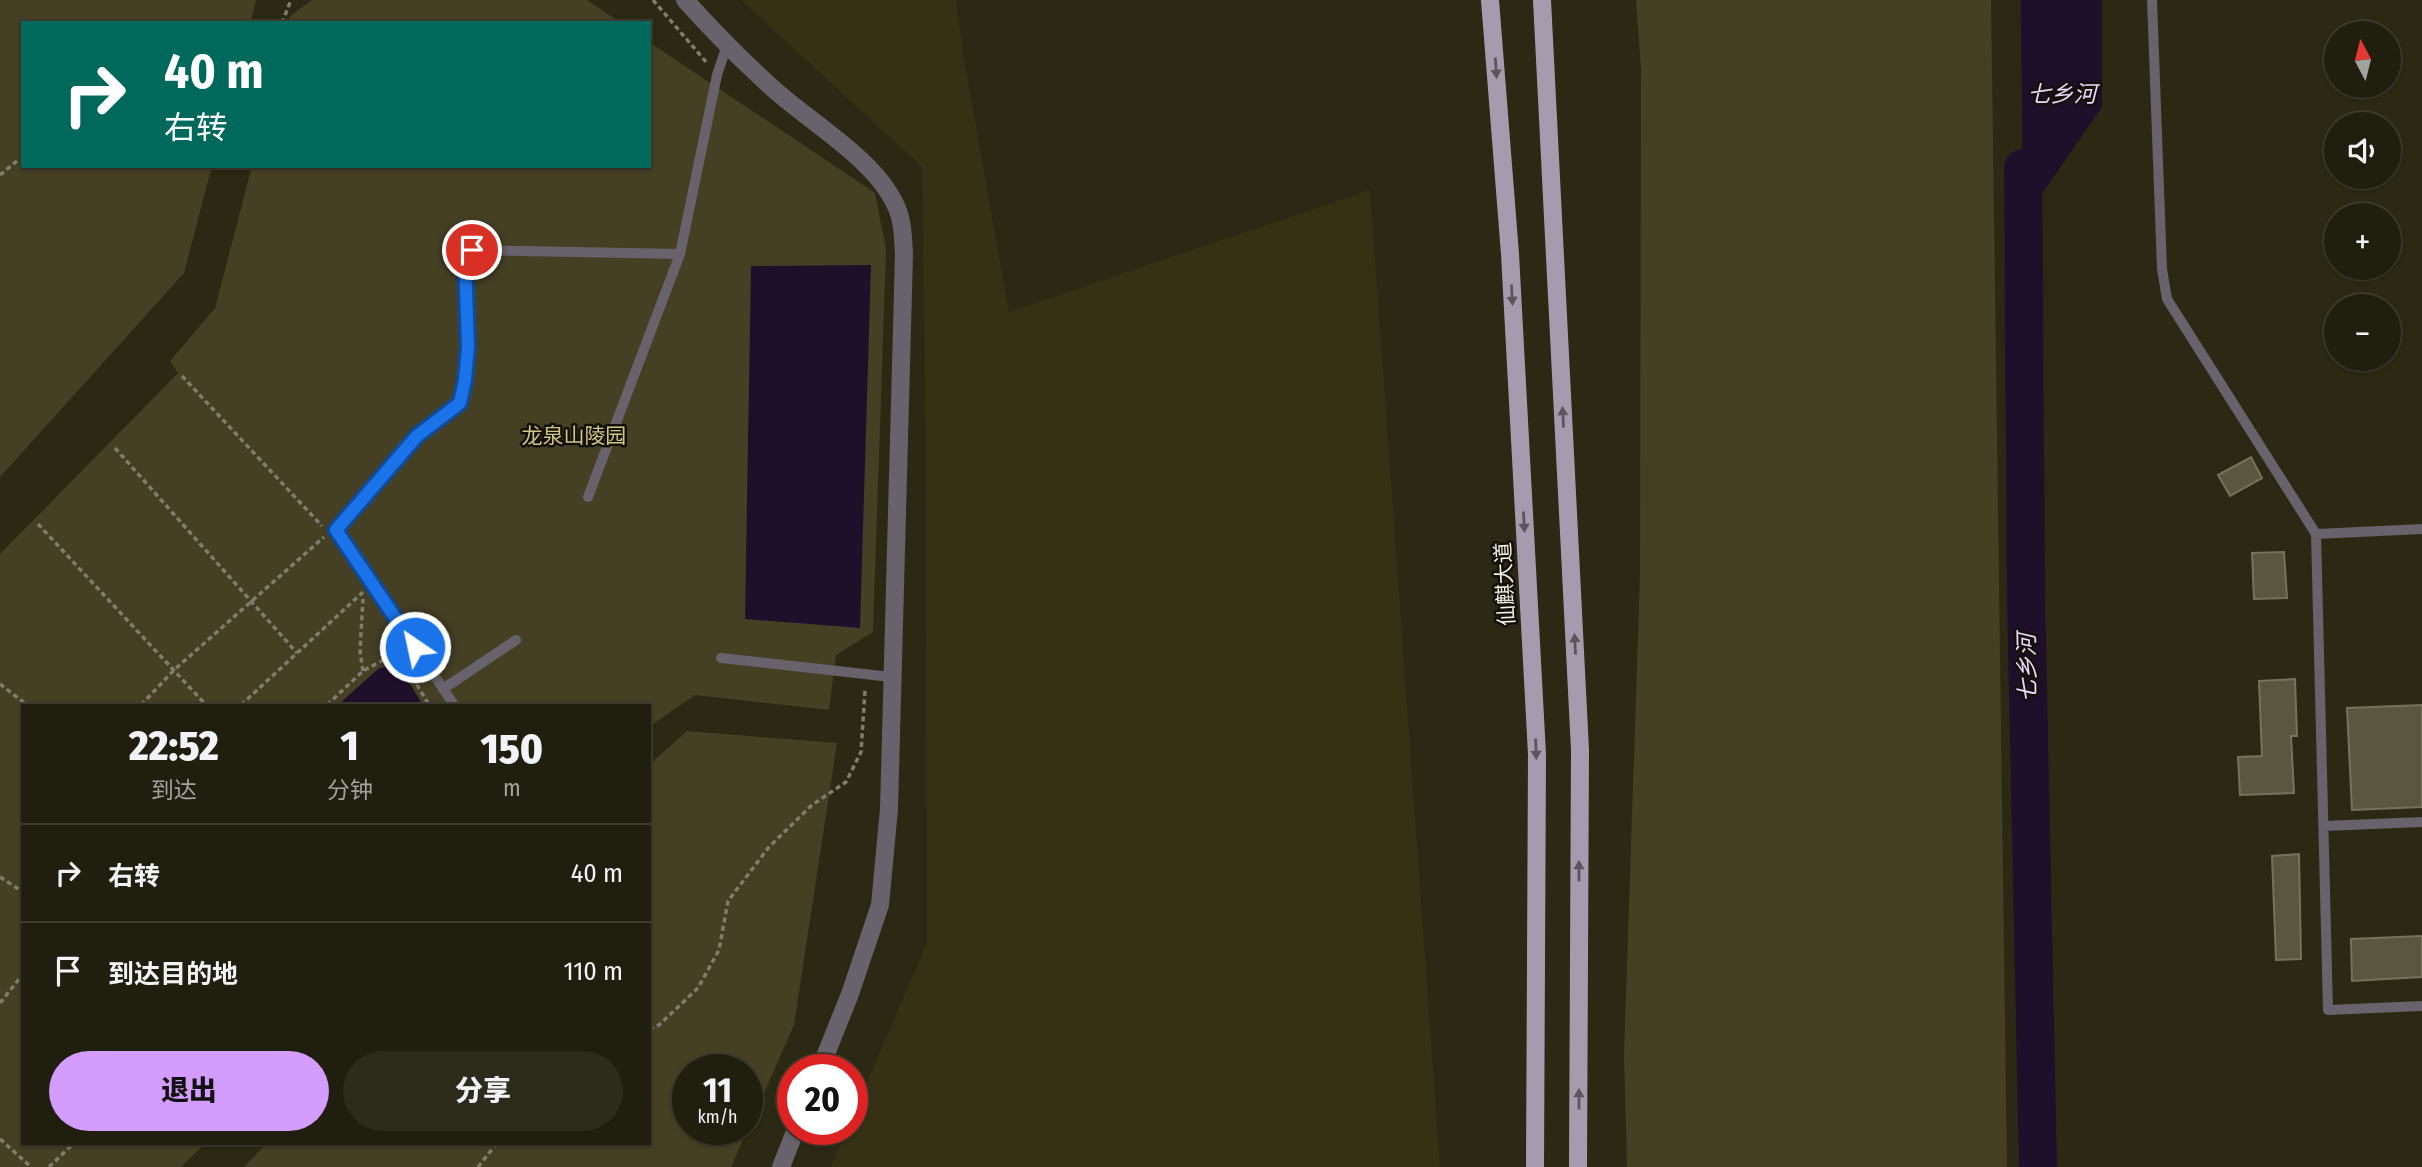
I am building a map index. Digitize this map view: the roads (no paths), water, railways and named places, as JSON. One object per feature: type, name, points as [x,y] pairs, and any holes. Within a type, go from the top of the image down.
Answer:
[{"type":"main road","name":"仙麒大道","points":[[1490,0],[1510,254],[1537,754],[1535,1167]]},
{"type":"main road","points":[[1542,0],[1580,750],[1578,1167]]},
{"type":"street","points":[[685,0],[727,45],[778,93],[854,155],[880,180],[894,202],[901,222],[904,254],[889,809],[880,905],[850,995],[826,1054]]},
{"type":"street","points":[[781,1167],[790,1145]]},
{"type":"lane","points":[[2152,0],[2162,269],[2167,299],[2316,534],[2328,1010],[2422,1006]]},
{"type":"lane","points":[[588,498],[680,254],[717,75],[727,45]]},
{"type":"lane","points":[[453,704],[336,530],[417,436],[460,403],[468,347],[465,258],[472,250],[680,254]]},
{"type":"lane","points":[[2316,534],[2422,530]]},
{"type":"lane","points":[[443,689],[516,640]]},
{"type":"lane","points":[[721,658],[891,677]]},
{"type":"lane","points":[[2324,825],[2422,822]]},
{"type":"water","name":"七乡河","points":[[2021,0],[2102,0],[2102,107],[2023,221]]},
{"type":"water","points":[[871,265],[860,628],[745,619],[751,266]]},
{"type":"water","points":[[389,666],[402,671],[422,704],[339,704],[378,669]]},
{"type":"waterway","name":"七乡河","points":[[2023,168],[2026,595],[2038,1167]]},
{"type":"park label","name":"龙泉山陵园","points":[[574,436]]}]
